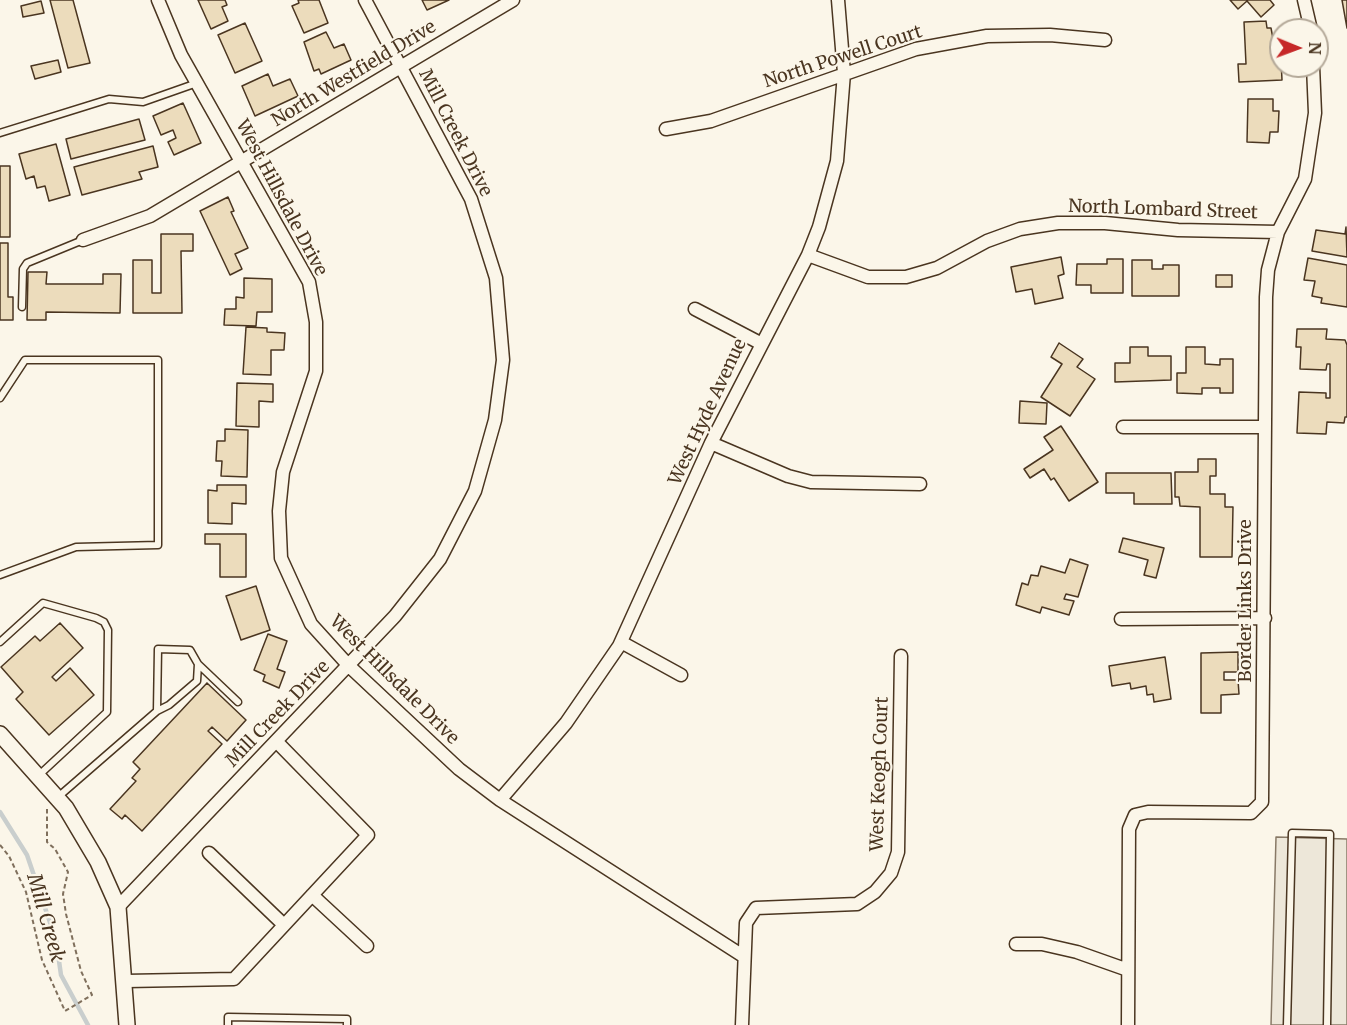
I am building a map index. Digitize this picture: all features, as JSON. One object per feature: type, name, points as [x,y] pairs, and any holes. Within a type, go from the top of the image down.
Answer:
[{"type":"street","name":"West Hillsdale Drive","points":[[158,0],[182,55],[309,282],[316,322],[315,371],[283,472],[279,511],[281,558],[311,624],[348,666],[459,770],[500,800],[743,956]]},
{"type":"street","name":"Mill Creek Drive","points":[[118,907],[395,616],[440,559],[475,491],[495,420],[503,360],[496,278],[471,199],[365,0]]},
{"type":"street","name":"North Westfield Drive","points":[[83,240],[150,216],[513,0]]},
{"type":"street","name":"West Hyde Avenue","points":[[500,800],[566,723],[621,642],[711,443],[760,343],[808,255],[819,228],[837,161],[844,73],[837,0]]},
{"type":"street","points":[[1304,0],[1308,18]]},
{"type":"street","name":"North Powell Court","points":[[666,129],[711,121],[916,49],[987,36],[1050,35],[1105,40]]},
{"type":"street","name":"Border Links Drive","points":[[1128,1025],[1129,829],[1135,815],[1148,812],[1251,813],[1262,802],[1266,297],[1268,270],[1278,232],[1305,179],[1315,113],[1314,78]]},
{"type":"street","name":"North Lombard Street","points":[[808,255],[868,277],[906,277],[937,268],[987,241],[1020,229],[1058,224],[1105,223],[1178,230],[1278,232]]},
{"type":"street","points":[[695,309],[760,343]]},
{"type":"street","points":[[1123,427],[1265,427]]},
{"type":"street","points":[[711,443],[788,476],[811,482],[920,484]]},
{"type":"street","points":[[1121,619],[1265,618]]},
{"type":"street","points":[[621,642],[681,675]]},
{"type":"street","name":"West Keogh Court","points":[[743,956],[746,923],[756,908],[857,904],[875,892],[891,873],[898,852],[901,656]]},
{"type":"street","points":[[0,734],[38,776],[50,800],[98,862],[118,907],[126,981],[127,1025]]},
{"type":"street","points":[[126,981],[234,979],[368,835],[276,741]]},
{"type":"street","points":[[209,853],[284,926]]},
{"type":"street","points":[[312,895],[367,946]]},
{"type":"street","points":[[1016,944],[1042,944],[1077,952],[1128,970]]},
{"type":"street","points":[[742,1025],[743,956]]},
{"type":"lane","points":[[0,133],[110,99],[143,102],[198,83]]},
{"type":"lane","points":[[22,307],[23,269],[27,263],[83,240]]},
{"type":"lane","points":[[0,398],[25,360],[158,360],[158,545],[76,548],[0,575]]},
{"type":"lane","points":[[0,642],[43,603],[96,618],[104,622],[108,630],[107,712],[38,776]]},
{"type":"lane","points":[[157,711],[158,649],[190,650],[198,664],[238,702]]},
{"type":"lane","points":[[50,800],[157,711],[169,705],[197,681],[198,664]]},
{"type":"lane","points":[[1287,1025],[1292,833],[1330,834],[1327,1025]]},
{"type":"lane","points":[[228,1025],[228,1017],[347,1019],[347,1025]]},
{"type":"path","points":[[0,845],[9,856],[26,892],[32,913],[34,933],[49,979],[65,1011],[92,995],[81,971],[66,914],[63,894],[68,872],[55,849],[47,842],[47,807],[50,800]]},
{"type":"shaded area","points":[[1276,837],[1347,839],[1347,1025],[1271,1025]]},
{"type":"building","points":[[50,0],[73,0],[90,63],[68,68]]},
{"type":"building","points":[[198,0],[225,0],[227,5],[222,7],[228,21],[211,29]]},
{"type":"building","points":[[298,0],[319,0],[328,23],[304,33],[292,6],[299,3]]},
{"type":"building","points":[[422,0],[449,0],[427,10]]},
{"type":"building","points":[[1230,0],[1270,0],[1274,5],[1261,17],[1247,1],[1238,9]]},
{"type":"building","points":[[1342,0],[1347,0],[1347,28]]},
{"type":"building","points":[[41,1],[44,13],[23,17],[21,6]]},
{"type":"building","points":[[1266,21],[1267,28],[1269,28],[1269,78],[1282,78],[1282,80],[1239,82],[1238,64],[1246,64],[1244,22]]},
{"type":"building","points":[[245,23],[262,61],[235,73],[218,35]]},
{"type":"building","points":[[326,32],[334,48],[344,44],[351,60],[321,74],[319,69],[314,71],[304,42]]},
{"type":"building","points":[[58,60],[61,72],[35,79],[31,66]]},
{"type":"building","points":[[268,74],[273,86],[290,79],[298,96],[255,116],[242,86]]},
{"type":"building","points":[[1248,99],[1273,99],[1273,111],[1279,111],[1278,132],[1270,132],[1269,143],[1247,142]]},
{"type":"building","points":[[183,103],[201,143],[174,155],[168,142],[176,138],[173,130],[161,135],[153,116]]},
{"type":"building","points":[[139,119],[145,140],[71,159],[66,139]]},
{"type":"building","points":[[56,144],[70,195],[49,201],[45,186],[37,188],[34,176],[26,179],[19,154]]},
{"type":"building","points":[[153,146],[158,167],[139,172],[142,179],[82,195],[74,167]]},
{"type":"building","points":[[0,166],[10,166],[10,237],[0,237]]},
{"type":"building","points":[[228,197],[234,211],[231,212],[248,248],[235,254],[242,269],[230,275],[200,211]]},
{"type":"building","points":[[1346,227],[1347,257],[1312,251],[1316,230],[1345,234]]},
{"type":"building","points":[[161,234],[193,234],[193,251],[181,251],[182,313],[133,313],[133,260],[152,260],[152,293],[161,293]]},
{"type":"building","points":[[0,243],[8,243],[8,297],[13,297],[13,320],[0,320]]},
{"type":"building","points":[[1061,257],[1064,274],[1058,276],[1063,298],[1035,304],[1032,289],[1016,292],[1011,267]]},
{"type":"building","points":[[1308,258],[1347,265],[1347,307],[1321,303],[1322,298],[1312,296],[1315,281],[1304,280]]},
{"type":"building","points":[[1107,259],[1123,259],[1123,293],[1091,293],[1091,285],[1076,285],[1077,264],[1107,264]]},
{"type":"building","points":[[1132,260],[1152,260],[1152,269],[1163,269],[1163,265],[1179,265],[1179,296],[1132,296]]},
{"type":"building","points":[[28,272],[47,272],[46,284],[103,284],[103,274],[121,274],[120,313],[46,312],[46,320],[27,320]]},
{"type":"building","points":[[1216,275],[1232,275],[1232,287],[1216,287]]},
{"type":"building","points":[[244,278],[272,279],[272,312],[257,312],[256,326],[224,325],[225,309],[236,309],[236,297],[244,298]]},
{"type":"building","points":[[246,327],[267,328],[267,332],[285,333],[284,350],[271,350],[271,375],[243,374]]},
{"type":"building","points":[[1297,329],[1327,329],[1326,339],[1345,340],[1347,345],[1347,417],[1344,423],[1327,422],[1326,434],[1297,433],[1299,392],[1326,393],[1326,398],[1330,398],[1330,364],[1327,364],[1326,370],[1300,369],[1301,347],[1296,347]]},
{"type":"building","points":[[1059,343],[1083,359],[1077,367],[1095,379],[1070,416],[1041,397],[1062,364],[1051,357]]},
{"type":"building","points":[[1130,347],[1148,347],[1148,356],[1171,356],[1171,380],[1115,382],[1115,363],[1130,363]]},
{"type":"building","points":[[1186,347],[1205,347],[1205,364],[1220,365],[1220,359],[1233,359],[1233,393],[1220,393],[1220,388],[1202,388],[1202,394],[1177,393],[1177,373],[1186,373]]},
{"type":"building","points":[[237,383],[273,384],[273,402],[259,401],[259,427],[236,426]]},
{"type":"building","points":[[1020,401],[1047,403],[1046,424],[1019,423]]},
{"type":"building","points":[[1061,426],[1098,482],[1069,501],[1054,478],[1051,480],[1044,469],[1030,478],[1024,469],[1053,450],[1044,437]]},
{"type":"building","points":[[225,429],[248,430],[247,477],[221,476],[222,461],[216,461],[217,441],[225,441]]},
{"type":"building","points":[[1198,459],[1216,459],[1216,476],[1210,476],[1210,494],[1225,494],[1225,507],[1233,507],[1232,557],[1200,557],[1200,507],[1180,506],[1179,497],[1175,497],[1175,472],[1198,472]]},
{"type":"building","points":[[1106,473],[1171,473],[1172,504],[1134,504],[1134,493],[1106,493]]},
{"type":"building","points":[[217,485],[246,485],[246,504],[232,503],[232,524],[208,523],[208,490],[217,491]]},
{"type":"building","points":[[205,534],[246,534],[246,577],[220,577],[220,544],[205,544]]},
{"type":"building","points":[[1123,538],[1164,548],[1156,578],[1144,575],[1148,560],[1119,552]]},
{"type":"building","points":[[1070,559],[1088,565],[1078,597],[1066,594],[1064,599],[1074,601],[1069,615],[1042,607],[1040,613],[1016,605],[1022,583],[1028,585],[1031,575],[1038,576],[1041,566],[1065,573]]},
{"type":"building","points":[[256,586],[270,630],[241,640],[226,596]]},
{"type":"building","points":[[60,623],[83,648],[52,677],[56,681],[70,668],[94,695],[49,735],[16,699],[23,692],[1,667],[35,636],[40,641]]},
{"type":"building","points":[[268,634],[287,641],[277,669],[285,672],[279,688],[263,681],[265,675],[254,670]]},
{"type":"building","points":[[1238,652],[1238,672],[1224,672],[1224,680],[1238,680],[1239,694],[1221,695],[1221,713],[1201,713],[1201,653]]},
{"type":"building","points":[[1165,657],[1171,699],[1154,702],[1153,694],[1147,695],[1146,686],[1131,689],[1130,683],[1112,686],[1109,666]]},
{"type":"building","points":[[207,683],[246,720],[227,741],[212,727],[208,731],[222,744],[142,831],[125,815],[122,819],[110,809],[136,781],[132,778],[140,769],[133,762]]},
{"type":"waterway","name":"Mill Creek","points":[[0,812],[27,855],[56,940],[61,975],[88,1025]]}]
